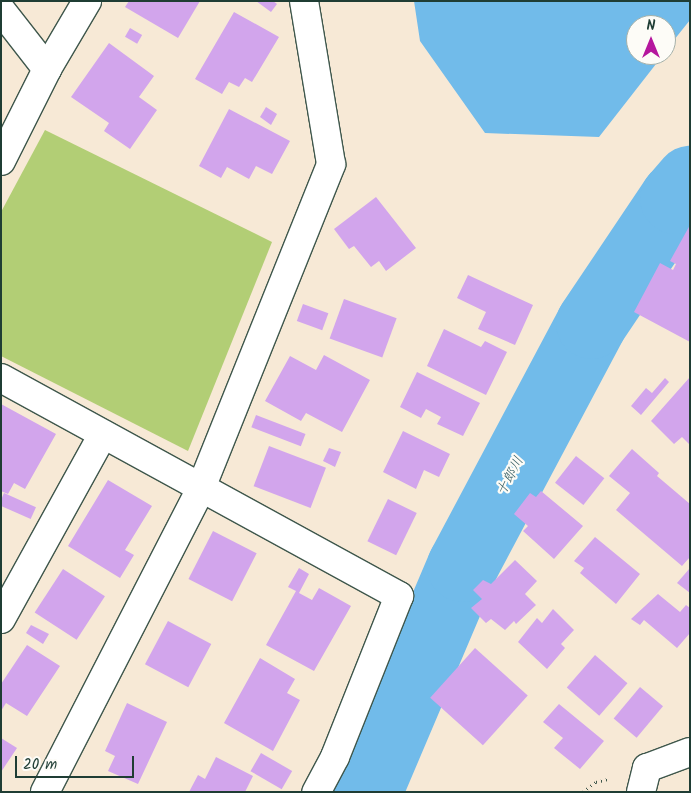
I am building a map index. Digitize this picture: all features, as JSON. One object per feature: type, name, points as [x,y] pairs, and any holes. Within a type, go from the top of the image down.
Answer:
[{"type":"street","points":[[1,161],[47,69],[87,1]]},
{"type":"street","points":[[45,792],[200,488],[331,164],[304,1]]},
{"type":"street","points":[[1,10],[47,69]]},
{"type":"street","points":[[1,378],[399,596],[335,757],[316,792]]},
{"type":"street","points":[[1,620],[103,434]]},
{"type":"street","points":[[641,792],[647,768],[690,752]]},
{"type":"green space","points":[[45,130],[272,242],[188,451],[1,356],[1,212]]},
{"type":"water","points":[[414,1],[690,1],[690,20],[676,38],[676,15],[626,15],[626,65],[655,65],[599,137],[485,133],[420,41]]},
{"type":"building","points":[[129,1],[200,1],[178,38],[125,7]]},
{"type":"building","points":[[256,1],[273,1],[277,4],[271,12]]},
{"type":"building","points":[[234,12],[279,37],[252,82],[245,78],[239,87],[229,82],[222,94],[195,79]]},
{"type":"building","points":[[130,28],[142,35],[137,44],[125,37]]},
{"type":"building","points":[[109,43],[154,76],[139,97],[157,110],[130,149],[104,131],[109,123],[71,97]]},
{"type":"building","points":[[266,107],[277,114],[271,125],[260,117]]},
{"type":"building","points":[[229,109],[290,141],[272,174],[256,166],[249,179],[227,167],[221,178],[199,166]]},
{"type":"building","points":[[376,197],[416,248],[386,271],[379,261],[371,267],[354,246],[349,249],[334,229]]},
{"type":"building","points":[[690,225],[690,342],[634,312],[660,263],[673,270],[676,264],[670,261]]},
{"type":"building","points":[[468,275],[533,305],[515,345],[478,329],[486,312],[457,298]]},
{"type":"building","points":[[344,299],[397,318],[382,358],[330,338]]},
{"type":"building","points":[[303,304],[328,313],[322,330],[297,321]]},
{"type":"building","points":[[444,329],[481,347],[485,341],[507,352],[486,395],[427,366]]},
{"type":"building","points":[[324,355],[370,380],[342,432],[306,413],[301,421],[265,401],[290,356],[316,370]]},
{"type":"building","points":[[417,372],[480,403],[463,436],[437,424],[441,417],[426,409],[421,418],[400,407]]},
{"type":"building","points":[[690,377],[690,445],[682,437],[674,444],[651,421]]},
{"type":"building","points":[[665,378],[669,382],[641,415],[631,406],[646,388],[652,393]]},
{"type":"building","points":[[1,404],[56,434],[25,489],[14,483],[8,494],[1,491]]},
{"type":"building","points":[[256,415],[305,434],[301,446],[251,427]]},
{"type":"building","points":[[403,431],[450,454],[439,477],[424,470],[416,489],[383,472]]},
{"type":"building","points":[[269,446],[326,468],[311,508],[254,486]]},
{"type":"building","points":[[329,448],[341,452],[335,467],[323,461]]},
{"type":"building","points":[[632,449],[659,473],[657,476],[690,504],[690,557],[682,566],[616,510],[630,493],[609,476]]},
{"type":"building","points":[[576,456],[604,478],[583,505],[555,483]]},
{"type":"building","points":[[108,480],[152,506],[125,550],[134,555],[120,578],[68,546]]},
{"type":"building","points":[[541,491],[583,526],[554,559],[523,531],[528,526],[514,514],[530,493],[536,497]]},
{"type":"building","points":[[4,493],[36,507],[31,519],[1,506]]},
{"type":"building","points":[[388,499],[417,513],[396,555],[367,541]]},
{"type":"building","points":[[213,531],[257,553],[232,601],[188,579]]},
{"type":"building","points":[[595,537],[640,574],[616,604],[580,573],[584,568],[574,561]]},
{"type":"building","points":[[515,560],[537,581],[525,594],[536,605],[516,624],[514,621],[505,630],[491,619],[486,623],[471,608],[482,599],[473,590],[483,580],[491,584]]},
{"type":"building","points":[[299,568],[309,574],[299,593],[312,600],[319,588],[351,606],[314,671],[266,645],[296,591],[288,587]]},
{"type":"building","points":[[690,568],[690,593],[677,583]]},
{"type":"building","points":[[63,569],[105,596],[77,640],[35,613]]},
{"type":"building","points":[[658,594],[680,612],[686,605],[690,608],[690,633],[677,648],[644,620],[640,625],[631,619]]},
{"type":"building","points":[[553,609],[574,630],[561,644],[565,648],[547,669],[518,642],[537,618],[542,623]]},
{"type":"building","points":[[168,621],[211,644],[188,687],[145,664]]},
{"type":"building","points":[[31,625],[49,634],[43,644],[26,633]]},
{"type":"building","points":[[27,645],[60,666],[27,716],[6,703],[1,711],[1,684]]},
{"type":"building","points":[[475,648],[528,696],[483,745],[430,698]]},
{"type":"building","points":[[595,655],[627,683],[599,716],[567,687]]},
{"type":"building","points":[[260,658],[295,679],[287,693],[300,700],[273,751],[224,723]]},
{"type":"building","points":[[640,687],[663,706],[637,738],[614,718]]},
{"type":"building","points":[[127,703],[167,722],[138,784],[108,771],[115,756],[105,751]]},
{"type":"building","points":[[559,704],[604,741],[580,769],[554,748],[563,738],[543,722]]},
{"type":"building","points":[[1,738],[17,748],[1,772]]},
{"type":"building","points":[[261,753],[292,771],[282,789],[250,771]]},
{"type":"building","points":[[216,757],[253,776],[245,792],[189,792],[198,775],[205,779]]},
{"type":"waterway","name":"十郎川","points":[[366,792],[462,566],[591,323],[675,198],[690,181]]}]
